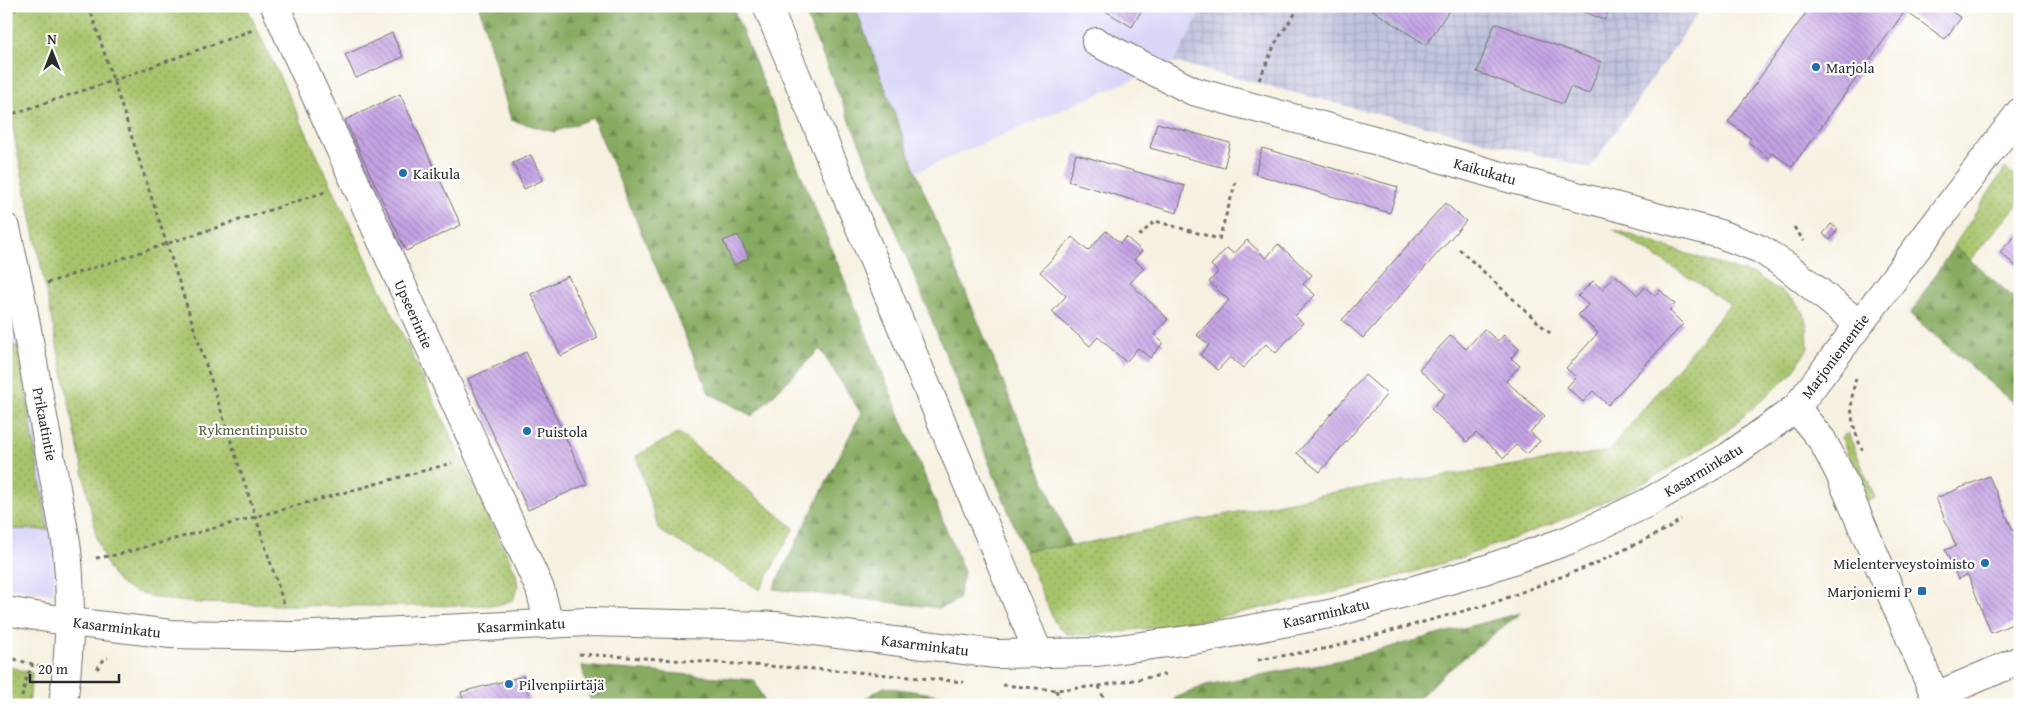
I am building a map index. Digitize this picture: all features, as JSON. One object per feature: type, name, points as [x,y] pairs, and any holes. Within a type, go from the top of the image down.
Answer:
[{"type":"street","points":[[766,6],[1039,654]]},
{"type":"street","name":"Upseerintie","points":[[278,13],[540,589],[549,624]]},
{"type":"street","name":"Kaikukatu","points":[[1096,42],[1193,91],[1720,234],[1760,249],[1788,267],[1859,324]]},
{"type":"street","name":"Marjoniementie","points":[[1938,701],[1839,472],[1822,440],[1796,408],[2020,112]]},
{"type":"street","name":"Prikaatintie","points":[[6,228],[20,292],[61,512],[68,560],[71,622],[63,705]]},
{"type":"street","name":"Kasarminkatu","points":[[6,612],[171,634],[294,636],[587,622],[775,626],[996,654],[1096,652],[1205,638],[1334,613],[1484,570],[1569,540],[1647,503],[1728,457],[1796,408]]},
{"type":"street","points":[[1938,701],[2020,660]]},
{"type":"path","points":[[6,12],[27,6]]},
{"type":"path","points":[[89,6],[294,636]]},
{"type":"path","points":[[1247,106],[1276,42],[1300,6]]},
{"type":"path","points":[[6,116],[112,81],[278,13]]},
{"type":"path","points":[[1139,236],[1155,221],[1219,238],[1237,178]]},
{"type":"path","points":[[20,292],[354,182]]},
{"type":"path","points":[[1458,249],[1552,335]]},
{"type":"path","points":[[1857,374],[1851,398],[1852,425],[1866,458]]},
{"type":"path","points":[[68,560],[116,555],[478,456]]},
{"type":"path","points":[[6,657],[44,667]]},
{"type":"path","points":[[20,705],[26,679],[33,664]]},
{"type":"path","points":[[1099,686],[1106,705]]},
{"type":"path","points":[[1056,690],[1062,705]]},
{"type":"shaded area","points":[[855,6],[1204,6],[1174,62],[916,172]]},
{"type":"shaded area","points":[[1204,6],[1703,6],[1590,168],[1174,62]]},
{"type":"shaded area","points":[[6,287],[60,522],[53,594],[6,587]]},
{"type":"green space","name":"Rykmentinpuisto","points":[[6,6],[246,6],[516,573],[518,587],[513,600],[497,605],[435,606],[311,606],[204,603],[158,598],[129,589],[117,580],[108,568],[97,539],[6,96]]},
{"type":"green space","points":[[479,6],[732,6],[964,572],[958,600],[940,608],[773,589],[861,413],[820,349],[752,416],[709,393],[593,118],[554,132],[511,120]]},
{"type":"green space","points":[[802,6],[855,6],[916,172],[1071,546],[1024,550],[899,238]]},
{"type":"green space","points":[[2005,168],[2020,181],[2020,202],[1969,261],[1954,246]]},
{"type":"green space","points":[[1613,229],[1756,275],[1794,300],[1804,313],[1808,348],[1793,372],[1726,432],[1666,470],[1625,493],[1552,524],[1457,559],[1372,584],[1176,625],[1091,635],[1067,634],[1055,623],[1024,550],[1071,546],[1335,492],[1609,451],[1730,304]]},
{"type":"green space","points":[[1954,246],[2020,303],[2020,409],[1910,314]]},
{"type":"green space","points":[[6,346],[18,346],[48,530],[6,529]]},
{"type":"green space","points":[[679,433],[794,528],[760,590],[659,530],[636,456]]},
{"type":"green space","points":[[1848,433],[1875,498],[1867,502],[1841,437]]},
{"type":"green space","points":[[1520,613],[1444,674],[1412,705],[1172,705],[1175,698],[1206,685],[1341,660]]},
{"type":"green space","points":[[6,666],[32,673],[29,705],[6,705]]},
{"type":"green space","points":[[582,666],[754,680],[766,705],[591,705]]},
{"type":"green space","points":[[884,687],[981,701],[987,705],[866,705],[867,697]]},
{"type":"building","points":[[1097,6],[1144,6],[1132,27]]},
{"type":"building","points":[[1373,6],[1452,6],[1426,45],[1371,9]]},
{"type":"building","points":[[1569,6],[1610,6],[1605,20]]},
{"type":"building","name":"Marjola","points":[[1811,6],[1944,6],[1961,18],[1945,39],[1905,11],[1792,167],[1772,153],[1769,158],[1748,142],[1751,138],[1728,122]]},
{"type":"building","points":[[1495,23],[1601,62],[1589,94],[1570,87],[1563,104],[1477,72]]},
{"type":"building","points":[[392,33],[403,57],[356,78],[345,55]]},
{"type":"building","name":"Kaikula","points":[[400,94],[461,225],[406,251],[345,120]]},
{"type":"building","points":[[1157,123],[1230,143],[1224,168],[1150,148]]},
{"type":"building","points":[[1262,148],[1398,187],[1390,213],[1255,174]]},
{"type":"building","points":[[1076,154],[1185,186],[1177,213],[1068,181]]},
{"type":"building","points":[[531,155],[543,180],[524,189],[513,163]]},
{"type":"building","points":[[1445,203],[1466,221],[1363,338],[1342,320]]},
{"type":"building","points":[[1831,224],[1838,229],[1830,240],[1823,234]]},
{"type":"building","points":[[1106,231],[1120,243],[1126,237],[1142,251],[1134,260],[1144,268],[1130,283],[1168,319],[1154,334],[1163,343],[1150,358],[1138,348],[1126,362],[1098,337],[1090,346],[1052,312],[1066,296],[1040,272],[1072,237],[1088,251]]},
{"type":"building","points":[[2020,231],[2020,270],[2000,252]]},
{"type":"building","points":[[738,235],[749,258],[734,265],[723,241]]},
{"type":"building","points":[[1247,240],[1266,258],[1278,244],[1312,275],[1303,284],[1315,295],[1295,316],[1303,323],[1276,353],[1266,344],[1243,368],[1230,357],[1218,370],[1200,355],[1209,345],[1197,335],[1229,300],[1209,282],[1218,272],[1211,265],[1227,248],[1234,254]]},
{"type":"building","points":[[1615,275],[1638,295],[1645,287],[1654,296],[1660,290],[1675,304],[1669,310],[1683,324],[1608,405],[1593,391],[1583,402],[1567,387],[1576,377],[1566,368],[1598,333],[1578,315],[1588,305],[1578,296],[1593,281],[1602,289]]},
{"type":"building","points":[[568,276],[598,338],[561,356],[531,294]]},
{"type":"building","points":[[1484,329],[1498,341],[1504,335],[1519,349],[1511,358],[1520,366],[1506,381],[1545,416],[1530,432],[1540,441],[1527,454],[1516,445],[1504,458],[1476,433],[1467,442],[1431,409],[1445,394],[1419,369],[1451,335],[1466,349]]},
{"type":"building","name":"Puistola","points":[[526,352],[587,484],[528,510],[468,379]]},
{"type":"building","points":[[1365,375],[1387,394],[1320,472],[1297,453]]},
{"type":"building","name":"Mielenterveystoimisto","points":[[1989,476],[2015,535],[2020,533],[2020,621],[1991,633],[1968,575],[1958,579],[1945,550],[1956,546],[1936,498]]},
{"type":"building","name":"Pilvenpiirtäjä","points":[[524,676],[531,705],[464,705],[461,692]]},
{"type":"place","name":"Marjola","points":[[1816,67]]},
{"type":"place","name":"Kaikula","points":[[403,173]]},
{"type":"place","name":"Puistola","points":[[527,431]]},
{"type":"place","name":"Mielenterveystoimisto","points":[[1985,563]]},
{"type":"place","name":"Marjoniemi P","points":[[1922,591]]},
{"type":"place","name":"Pilvenpiirtäjä","points":[[509,684]]}]
